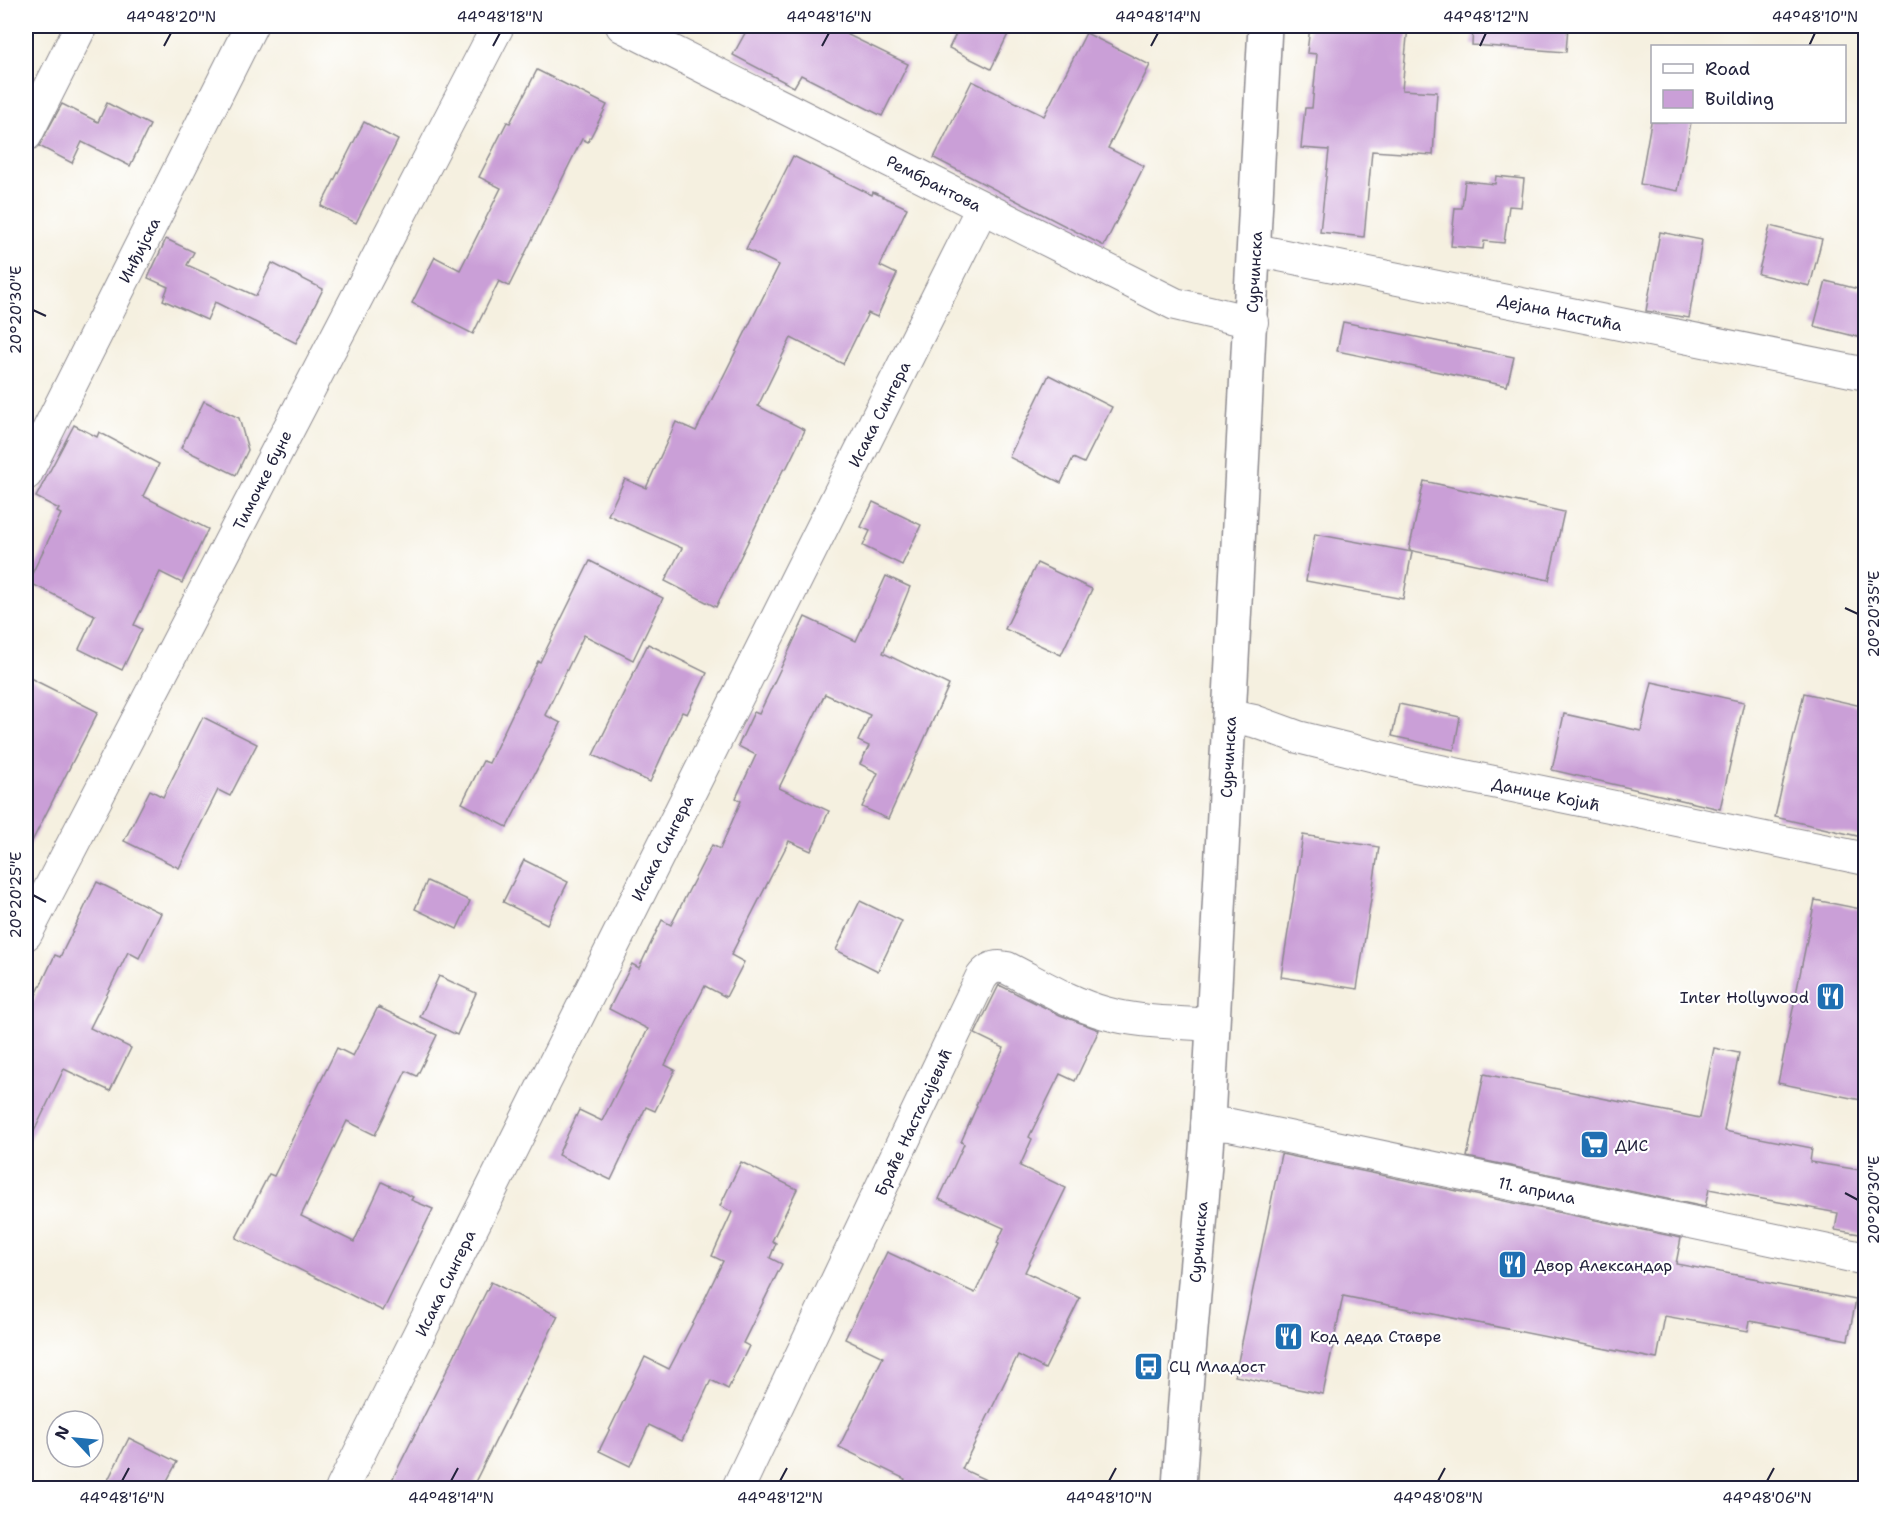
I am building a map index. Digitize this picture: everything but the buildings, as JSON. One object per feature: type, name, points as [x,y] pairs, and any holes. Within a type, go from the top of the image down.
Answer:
[{"type":"main road","name":"Сурчинска","points":[[1179,1488],[1208,1124],[1252,322],[1265,26]]},
{"type":"street","points":[[26,135],[81,26]]},
{"type":"street","name":"Инђијска","points":[[26,474],[251,26]]},
{"type":"street","name":"Тимочке буне","points":[[26,934],[498,26]]},
{"type":"street","name":"Рембрантова","points":[[622,26],[1175,304],[1252,322]]},
{"type":"street","name":"Исака Сингера","points":[[342,1488],[982,208]]},
{"type":"street","name":"Дејана Настића","points":[[1255,250],[1866,374]]},
{"type":"street","name":"Данице Којић","points":[[1230,716],[1254,721],[1298,737],[1411,765],[1866,859]]},
{"type":"street","name":"Браће Настасијевић","points":[[738,1488],[970,999],[988,970],[998,966],[1007,968],[1088,1007],[1106,1013],[1131,1018],[1213,1025]]},
{"type":"street","name":"11. априла","points":[[1208,1124],[1230,1125],[1866,1259]]},
{"type":"place","name":"Inter Hollywood","points":[[1830,997]]},
{"type":"place","name":"ДИС","points":[[1594,1145]]},
{"type":"place","name":"Двор Александар","points":[[1513,1265]]},
{"type":"place","name":"Код деда Ставре","points":[[1289,1336]]},
{"type":"place","name":"СЦ Младост","points":[[1148,1366]]}]
